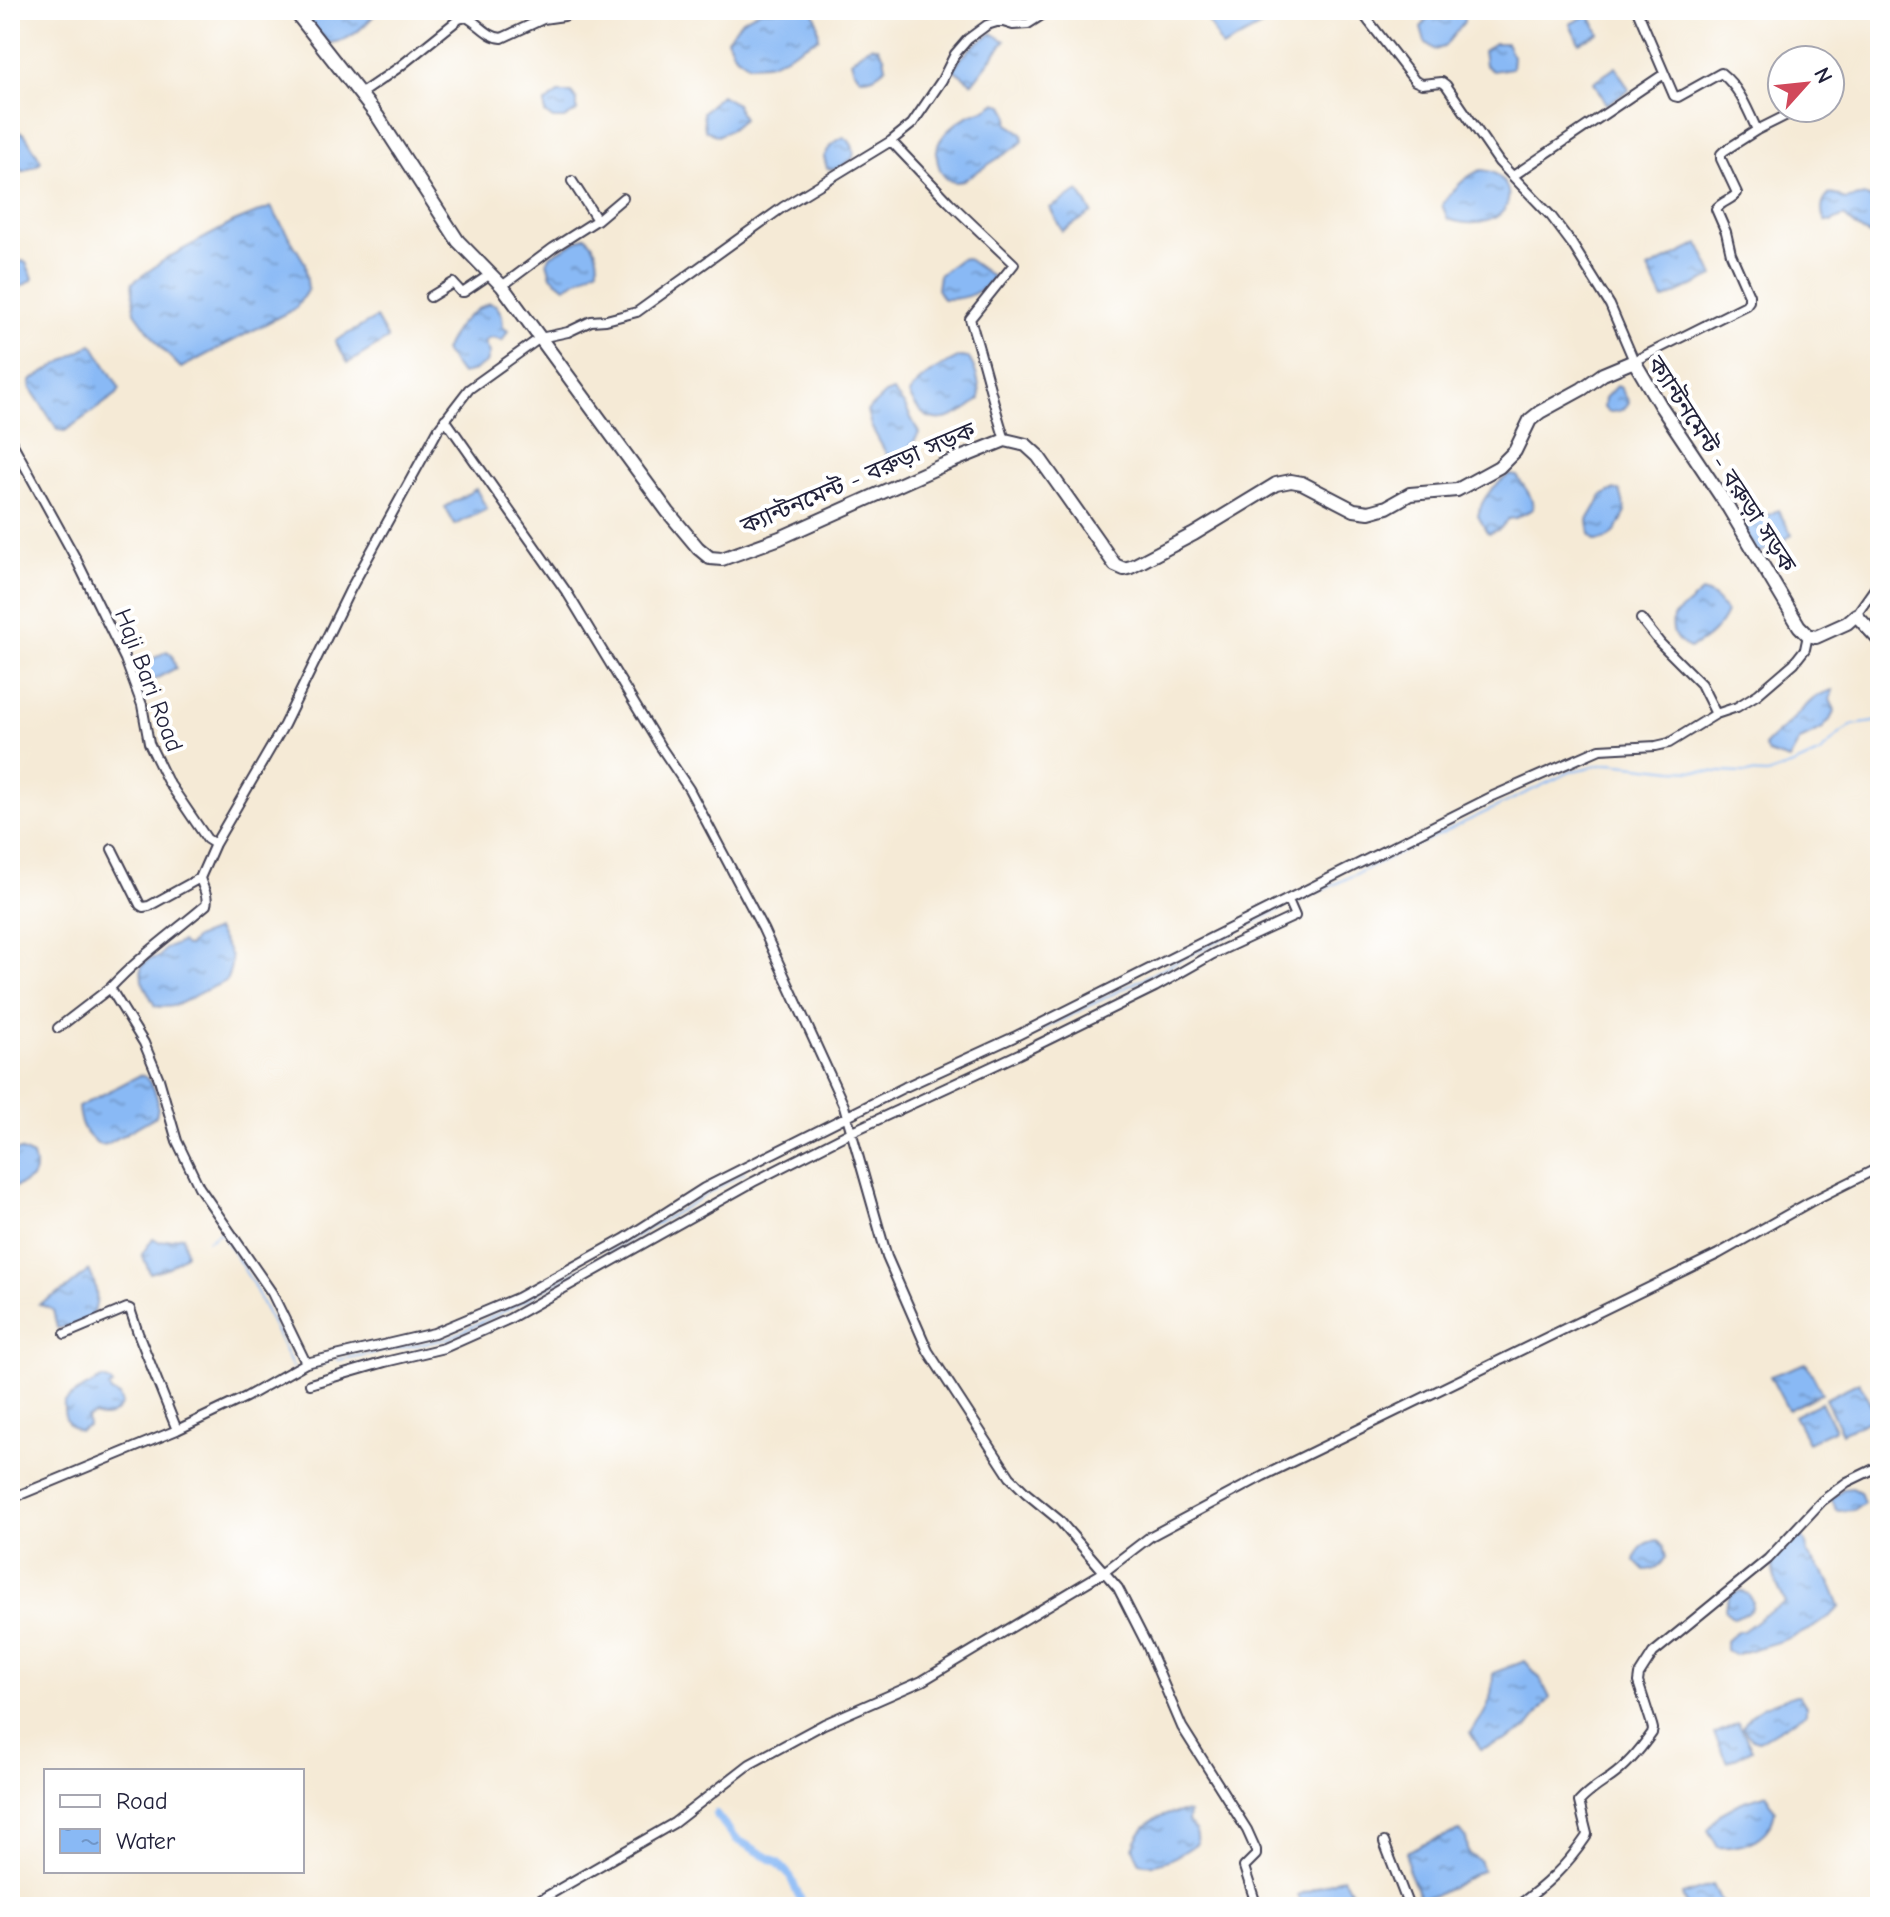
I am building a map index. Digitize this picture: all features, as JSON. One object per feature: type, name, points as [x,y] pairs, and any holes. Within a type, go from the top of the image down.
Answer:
[{"type":"main road","name":"ক্যান্টনমেন্ট - বরুড়া সড়ক","points":[[294,10],[360,94],[458,241],[502,286],[668,512],[710,558],[722,559],[780,538],[1005,440],[1026,445],[1038,456],[1115,565],[1124,569],[1194,534],[1276,484],[1291,481],[1302,483],[1354,510],[1369,512],[1387,507],[1410,494],[1457,490],[1499,467],[1515,451],[1530,420],[1540,412],[1603,374],[1634,361],[1728,507],[1799,626],[1808,635]]},
{"type":"main road","points":[[1808,635],[1824,635],[1856,615],[1880,641]]},
{"type":"street","points":[[360,94],[459,19],[472,19],[488,33],[502,38],[543,19],[578,10]]},
{"type":"street","points":[[112,849],[143,907],[200,878],[215,844],[284,725],[350,590],[445,419],[469,389],[540,338],[568,332],[591,321],[637,312],[783,207],[891,141],[912,124],[942,80],[955,54],[987,25],[1000,21],[1013,25],[1028,24],[1050,10]]},
{"type":"street","points":[[1360,10],[1415,81],[1422,84],[1442,82],[1446,85],[1499,162],[1551,216],[1610,305],[1634,361],[1749,301],[1716,209],[1737,193],[1721,154],[1769,124]]},
{"type":"street","points":[[1637,10],[1671,93],[1678,97],[1718,74],[1724,75],[1741,96],[1757,130]]},
{"type":"street","points":[[1513,176],[1664,74]]},
{"type":"street","points":[[891,141],[1014,264],[970,319],[1005,440]]},
{"type":"street","points":[[572,181],[597,220]]},
{"type":"street","points":[[502,286],[597,220],[623,198]]},
{"type":"street","points":[[430,297],[453,283],[462,293],[489,275]]},
{"type":"street","points":[[445,419],[568,594],[689,789],[763,929],[844,1106],[887,1257],[928,1351],[1010,1477],[1059,1520],[1118,1588],[1182,1727],[1247,1830],[1256,1850],[1256,1855],[1244,1867],[1257,1907]]},
{"type":"street","name":"Haji Bari Road","points":[[10,439],[76,559],[125,659],[142,705],[149,743],[167,780],[207,839],[215,844]]},
{"type":"street","points":[[1856,615],[1880,581]]},
{"type":"street","points":[[1641,619],[1701,684],[1716,714]]},
{"type":"street","points":[[310,1384],[444,1348],[509,1319],[849,1124],[1014,1037],[1290,906],[1493,796],[1600,749],[1669,743],[1716,714],[1737,707],[1758,694],[1794,663],[1805,649],[1808,635]]},
{"type":"street","points":[[58,1028],[110,988],[131,965],[206,905],[200,878]]},
{"type":"street","points":[[10,1499],[177,1430],[246,1397],[304,1364],[434,1333],[517,1298],[624,1239],[704,1188],[1032,1047],[1155,987],[1213,954],[1295,916],[1290,906]]},
{"type":"street","points":[[110,988],[144,1043],[159,1079],[177,1141],[199,1187],[266,1284],[304,1364]]},
{"type":"street","points":[[528,1907],[674,1823],[750,1764],[824,1724],[922,1681],[1104,1572],[1151,1536],[1434,1391],[1630,1299],[1880,1167]]},
{"type":"street","points":[[65,1334],[116,1311],[130,1309],[177,1430]]},
{"type":"street","points":[[1516,1907],[1557,1875],[1586,1837],[1579,1802],[1635,1756],[1652,1733],[1638,1682],[1653,1653],[1768,1559],[1822,1501],[1847,1482],[1880,1466]]},
{"type":"street","points":[[1384,1842],[1409,1907]]},
{"type":"water","points":[[310,10],[375,10],[376,13],[348,37],[327,43],[309,19]]},
{"type":"water","points":[[761,10],[813,10],[819,38],[776,61],[749,65],[734,54],[727,39],[742,20]]},
{"type":"water","points":[[1233,10],[1265,10],[1272,21],[1222,48],[1209,23]]},
{"type":"water","points":[[1433,10],[1461,10],[1464,15],[1464,22],[1444,47],[1435,50],[1425,42],[1421,28]]},
{"type":"water","points":[[1589,14],[1599,33],[1579,43],[1570,24]]},
{"type":"water","points":[[992,33],[1005,41],[972,83],[953,69],[970,49]]},
{"type":"water","points":[[1495,43],[1506,43],[1513,56],[1512,68],[1493,71],[1485,65],[1483,51]]},
{"type":"water","points":[[871,46],[878,47],[886,67],[874,76],[860,78],[851,61]]},
{"type":"water","points":[[1616,67],[1629,90],[1606,104],[1594,82]]},
{"type":"water","points":[[558,93],[571,93],[577,100],[577,111],[564,119],[553,119],[545,113],[545,103]]},
{"type":"water","points":[[721,95],[736,104],[743,119],[718,136],[705,130],[703,112]]},
{"type":"water","points":[[995,103],[1004,105],[1009,115],[1008,124],[1022,133],[1023,141],[964,180],[949,180],[937,161],[938,145],[942,138],[964,118]]},
{"type":"water","points":[[21,132],[41,161],[23,172],[10,152],[10,138]]},
{"type":"water","points":[[844,137],[852,146],[853,158],[837,168],[827,168],[824,157],[834,143]]},
{"type":"water","points":[[1481,170],[1496,174],[1507,187],[1508,199],[1504,210],[1494,219],[1482,222],[1448,219],[1442,205],[1464,180]]},
{"type":"water","points":[[1079,191],[1092,213],[1062,231],[1050,208]]},
{"type":"water","points":[[1830,194],[1845,200],[1865,196],[1880,204],[1880,236],[1865,233],[1844,216],[1831,222],[1825,221],[1822,207]]},
{"type":"water","points":[[271,207],[305,263],[308,289],[296,308],[181,368],[161,348],[135,312],[132,283],[167,258],[234,222]]},
{"type":"water","points":[[586,236],[596,251],[598,268],[565,287],[551,276],[547,262],[551,255]]},
{"type":"water","points":[[1699,244],[1714,276],[1663,300],[1648,269]]},
{"type":"water","points":[[966,258],[993,277],[971,295],[943,299],[937,289],[939,275]]},
{"type":"water","points":[[23,261],[33,278],[10,293],[10,267]]},
{"type":"water","points":[[489,303],[496,305],[502,315],[503,327],[508,331],[502,341],[493,338],[484,342],[489,353],[486,363],[461,374],[444,351],[462,322]]},
{"type":"water","points":[[376,318],[388,339],[348,363],[335,341]]},
{"type":"water","points":[[92,344],[120,389],[65,431],[58,430],[30,383]]},
{"type":"water","points":[[960,357],[969,358],[974,368],[980,399],[960,413],[932,419],[916,406],[909,394],[925,377]]},
{"type":"water","points":[[1616,386],[1620,387],[1629,402],[1620,410],[1608,412],[1604,408],[1605,398]]},
{"type":"water","points":[[893,391],[919,433],[906,450],[887,455],[871,426],[867,411],[885,394]]},
{"type":"water","points":[[1509,475],[1517,476],[1530,495],[1533,509],[1508,519],[1500,529],[1487,532],[1478,516],[1482,503],[1489,492]]},
{"type":"water","points":[[476,489],[487,509],[455,525],[445,507]]},
{"type":"water","points":[[1613,490],[1620,491],[1626,512],[1611,536],[1595,541],[1590,534],[1588,520],[1602,496]]},
{"type":"water","points":[[1778,510],[1792,535],[1758,554],[1742,528]]},
{"type":"water","points":[[1702,592],[1717,600],[1726,613],[1711,634],[1690,648],[1675,636],[1673,617]]},
{"type":"water","points":[[167,651],[172,655],[176,668],[146,684],[142,683],[137,670],[139,667]]},
{"type":"water","points":[[1833,690],[1830,700],[1835,710],[1821,730],[1800,740],[1789,760],[1768,753],[1764,746],[1771,739],[1814,698]]},
{"type":"water","points":[[216,930],[231,960],[226,981],[176,1005],[155,1006],[142,981],[141,967],[149,959],[159,957],[165,949],[181,942],[189,946],[195,938]]},
{"type":"water","points":[[140,1075],[145,1076],[154,1090],[158,1105],[156,1116],[100,1145],[84,1129],[78,1107]]},
{"type":"water","points":[[20,1150],[33,1156],[34,1174],[10,1189],[10,1154]]},
{"type":"water","points":[[183,1236],[186,1254],[169,1267],[150,1273],[142,1254],[153,1238],[160,1242]]},
{"type":"water","points":[[89,1270],[96,1291],[94,1312],[83,1323],[57,1328],[53,1310],[39,1304],[68,1288]]},
{"type":"water","points":[[1806,1363],[1822,1393],[1788,1410],[1770,1376]]},
{"type":"water","points":[[102,1379],[113,1386],[109,1388],[111,1392],[119,1396],[122,1404],[110,1416],[87,1418],[88,1426],[79,1431],[66,1420],[64,1403]]},
{"type":"water","points":[[1859,1382],[1877,1416],[1842,1433],[1825,1399]]},
{"type":"water","points":[[1821,1402],[1835,1429],[1808,1442],[1794,1416]]},
{"type":"water","points":[[1852,1488],[1860,1492],[1864,1503],[1854,1510],[1837,1511],[1831,1499],[1843,1489]]},
{"type":"water","points":[[1795,1536],[1802,1537],[1806,1543],[1807,1553],[1830,1582],[1840,1607],[1804,1632],[1734,1655],[1726,1650],[1726,1641],[1786,1602],[1776,1581],[1772,1558],[1781,1546]]},
{"type":"water","points":[[1658,1540],[1666,1557],[1657,1567],[1644,1570],[1635,1561],[1638,1553],[1646,1544]]},
{"type":"water","points":[[1740,1591],[1748,1594],[1753,1601],[1752,1608],[1734,1618],[1725,1607],[1730,1595]]},
{"type":"water","points":[[1525,1661],[1540,1678],[1550,1698],[1527,1728],[1481,1749],[1470,1733],[1488,1705],[1493,1673]]},
{"type":"water","points":[[1796,1695],[1806,1706],[1806,1713],[1759,1741],[1746,1733],[1743,1728],[1758,1710]]},
{"type":"water","points":[[1738,1723],[1752,1749],[1728,1762],[1714,1734]]},
{"type":"water","points":[[1767,1794],[1775,1809],[1773,1819],[1763,1834],[1747,1844],[1718,1847],[1708,1830],[1720,1814],[1742,1802]]},
{"type":"water","points":[[1180,1812],[1189,1813],[1188,1822],[1195,1830],[1197,1843],[1162,1862],[1140,1863],[1133,1848],[1141,1832],[1150,1822]]},
{"type":"water","points":[[1459,1831],[1466,1838],[1469,1854],[1479,1860],[1483,1870],[1437,1895],[1420,1897],[1408,1869],[1407,1852]]},
{"type":"water","points":[[1343,1877],[1358,1906],[1304,1907],[1298,1895]]},
{"type":"water","points":[[1713,1885],[1724,1907],[1687,1907],[1682,1895]]},
{"type":"waterway","points":[[1293,904],[1572,771],[1611,763],[1673,770],[1767,774],[1820,753],[1853,725],[1880,721]]},
{"type":"waterway","points":[[851,1119],[1033,1034],[1287,906]]},
{"type":"waterway","points":[[829,1130],[845,1122]]},
{"type":"waterway","points":[[337,1360],[447,1339],[530,1298],[745,1172]]},
{"type":"waterway","points":[[207,1241],[221,1232],[253,1284],[293,1368]]},
{"type":"waterway","points":[[296,1374],[327,1362]]},
{"type":"waterway","points":[[716,1814],[736,1839],[778,1863],[790,1876],[804,1907]]}]
